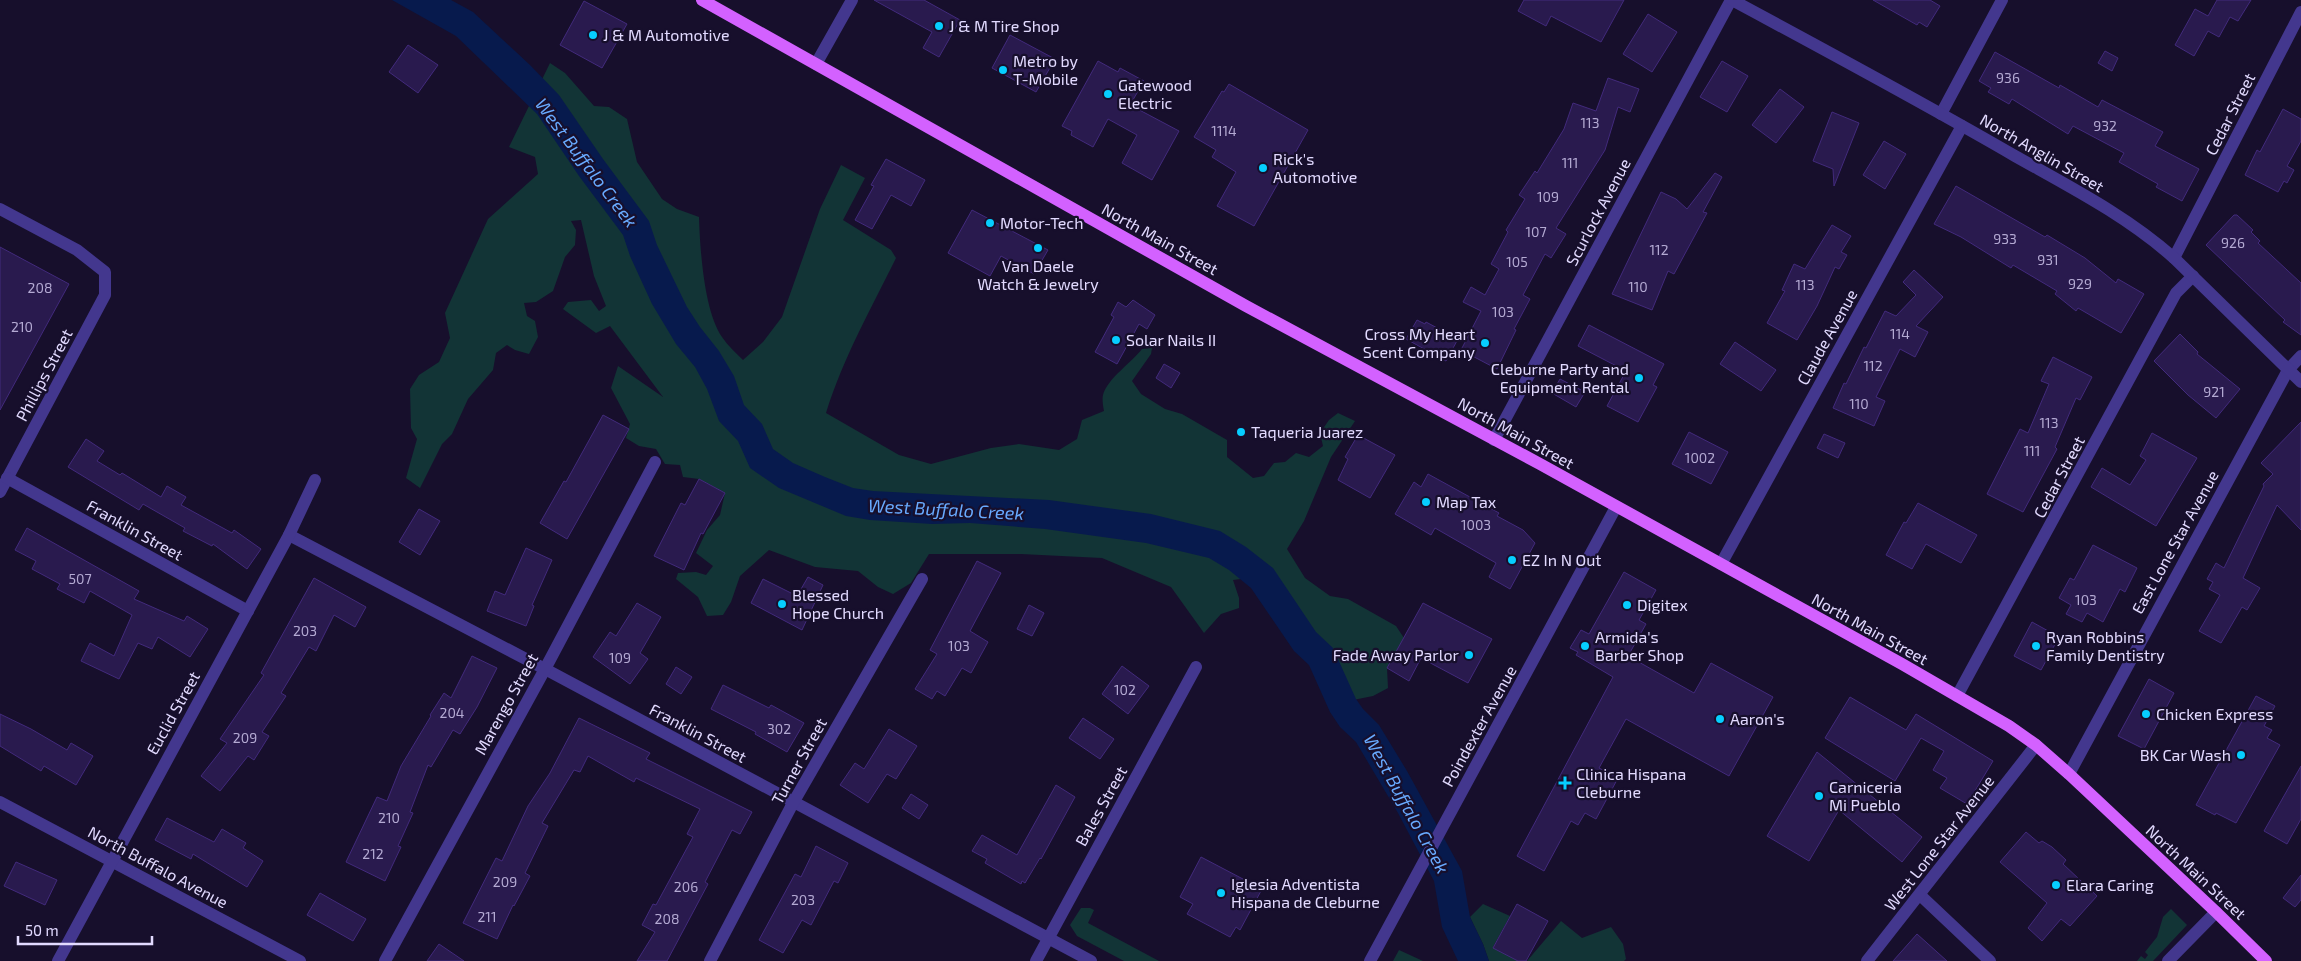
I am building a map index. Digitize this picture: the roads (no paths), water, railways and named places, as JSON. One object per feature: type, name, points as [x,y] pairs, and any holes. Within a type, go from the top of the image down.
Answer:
[{"type":"main road","name":"North Main Street","points":[[702,0],[1246,306],[1721,564],[1957,696],[2036,744],[2266,961]]},
{"type":"street","points":[[816,64],[852,0]]},
{"type":"street","name":"North Anglin Street","points":[[1731,0],[1941,114],[2118,216],[2155,241],[2174,258],[2301,382]]},
{"type":"street","name":"Scurlock Avenue","points":[[1494,440],[1731,0]]},
{"type":"street","points":[[1941,114],[2002,0]]},
{"type":"street","name":"Cedar Street","points":[[2174,258],[2301,12]]},
{"type":"street","name":"Claude Avenue","points":[[1721,564],[1962,126]]},
{"type":"street","name":"Phillips Street","points":[[0,209],[77,250],[105,272],[105,295],[0,492]]},
{"type":"street","name":"Cedar Street","points":[[1957,696],[2176,293],[2192,276]]},
{"type":"street","name":"East Lone Star Avenue","points":[[2068,774],[2179,567],[2288,370],[2301,356]]},
{"type":"street","name":"Marengo Street","points":[[385,961],[654,462]]},
{"type":"street","name":"Franklin Street","points":[[7,478],[248,611]]},
{"type":"street","name":"Euclid Street","points":[[58,961],[289,535],[316,480]]},
{"type":"street","name":"Poindexter Avenue","points":[[1370,961],[1616,507]]},
{"type":"street","name":"Franklin Street","points":[[289,535],[1091,961]]},
{"type":"street","name":"Turner Street","points":[[710,961],[793,803],[922,579]]},
{"type":"street","name":"Bales Street","points":[[1036,961],[1196,666]]},
{"type":"street","name":"West Lone Star Avenue","points":[[1867,961],[2036,744]]},
{"type":"street","name":"North Buffalo Avenue","points":[[0,802],[300,961]]},
{"type":"street","points":[[1920,895],[1990,961]]},
{"type":"street","points":[[2168,961],[2216,912]]},
{"type":"water","name":"West Buffalo Creek","points":[[392,0],[451,0],[473,12],[559,95],[649,221],[657,245],[687,307],[719,351],[734,376],[744,405],[762,424],[773,449],[793,463],[853,488],[873,491],[1049,500],[1151,514],[1220,531],[1246,547],[1273,568],[1316,632],[1333,648],[1356,699],[1379,725],[1407,771],[1462,871],[1470,917],[1489,961],[1458,961],[1442,927],[1434,881],[1398,813],[1356,742],[1340,727],[1330,712],[1309,665],[1294,651],[1251,588],[1229,570],[1209,558],[1146,543],[1045,529],[970,523],[932,524],[870,520],[846,516],[779,488],[750,468],[738,441],[719,421],[707,389],[695,367],[676,344],[652,304],[630,256],[623,235],[579,176],[537,114],[456,36]]},
{"type":"place","name":"J & M Tire Shop","points":[[939,26]]},
{"type":"place","name":"J & M Automotive","points":[[593,35]]},
{"type":"place","name":"Metro by T-Mobile","points":[[1003,70]]},
{"type":"place","name":"Gatewood Electric","points":[[1108,94]]},
{"type":"place","name":"Rick's Automotive","points":[[1263,168]]},
{"type":"place","name":"Motor-Tech","points":[[990,223]]},
{"type":"place","name":"Van Daele Watch & Jewelry","points":[[1038,248]]},
{"type":"place","name":"Solar Nails II","points":[[1116,340]]},
{"type":"place","name":"Cross My Heart Scent Company","points":[[1485,343]]},
{"type":"place","name":"Cleburne Party and Equipment Rental","points":[[1639,378]]},
{"type":"place","name":"Taqueria Juarez","points":[[1241,432]]},
{"type":"place","name":"Map Tax","points":[[1426,502]]},
{"type":"place","name":"EZ In N Out","points":[[1512,560]]},
{"type":"place","name":"Blessed Hope Church","points":[[782,604]]},
{"type":"place","name":"Digitex","points":[[1627,605]]},
{"type":"place","name":"Armida's Barber Shop","points":[[1585,646]]},
{"type":"place","name":"Ryan Robbins Family Dentistry","points":[[2036,646]]},
{"type":"place","name":"Fade Away Parlor","points":[[1469,655]]},
{"type":"place","name":"Chicken Express","points":[[2146,714]]},
{"type":"place","name":"Aaron's","points":[[1720,719]]},
{"type":"place","name":"BK Car Wash","points":[[2241,755]]},
{"type":"place","name":"Clinica Hispana Cleburne","points":[[1565,783]]},
{"type":"place","name":"Carniceria Mi Pueblo","points":[[1819,796]]},
{"type":"place","name":"Elara Caring","points":[[2056,885]]},
{"type":"place","name":"Iglesia Adventista Hispana de Cleburne","points":[[1221,893]]}]
